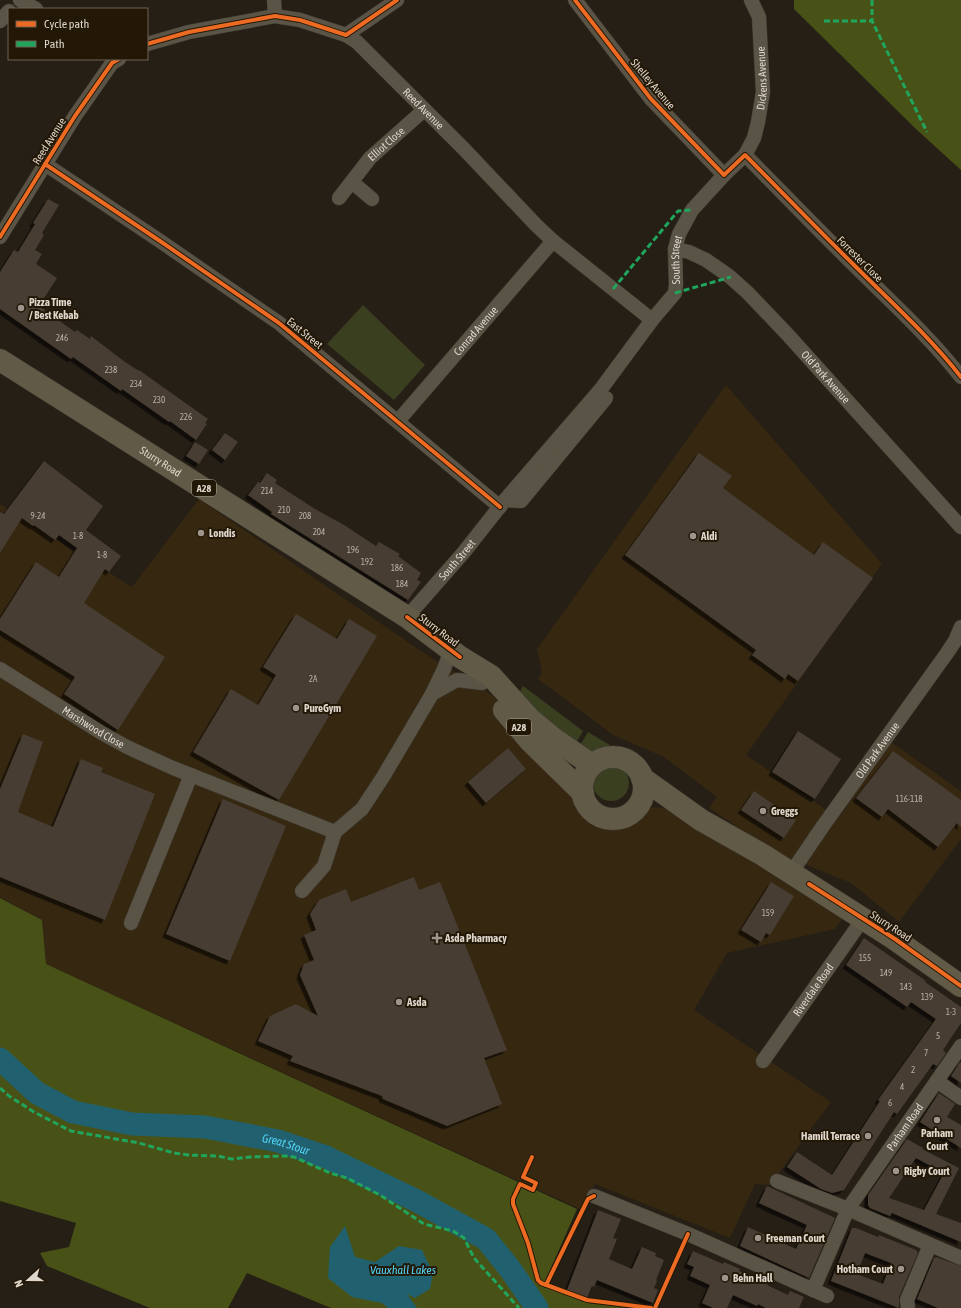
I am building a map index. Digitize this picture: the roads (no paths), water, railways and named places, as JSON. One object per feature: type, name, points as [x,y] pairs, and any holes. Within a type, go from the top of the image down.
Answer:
[{"type":"highway","name":"Sturry Road","points":[[0,360],[407,617],[455,653],[491,676],[530,719],[553,738],[592,765],[606,757],[624,758],[632,763],[642,778],[701,820],[791,873],[895,940],[961,986]]},
{"type":"highway","name":"Sturry Road","points":[[455,653],[530,741],[583,793],[589,807],[597,814],[606,818],[619,818],[634,810],[658,807],[701,820]]},
{"type":"highway","points":[[583,793],[583,782],[586,773],[592,765]]},
{"type":"highway","points":[[634,810],[643,795],[644,786],[642,778]]},
{"type":"street","points":[[12,8],[20,0],[34,8]]},
{"type":"street","points":[[274,0],[275,16]]},
{"type":"street","points":[[346,35],[396,0]]},
{"type":"street","name":"Shelley Avenue","points":[[575,0],[651,99],[724,175]]},
{"type":"street","name":"Dickens Avenue","points":[[745,155],[754,138],[763,92],[759,17],[751,0]]},
{"type":"street","points":[[0,21],[8,12]]},
{"type":"street","name":"Reed Avenue","points":[[148,44],[189,32],[275,16],[300,20],[346,35],[357,42],[553,241],[652,320]]},
{"type":"street","name":"Reed Avenue","points":[[0,237],[75,116],[113,60]]},
{"type":"street","name":"Elliot Close","points":[[339,198],[370,158],[424,110]]},
{"type":"street","name":"South Street","points":[[407,617],[464,552],[502,504],[601,389],[652,320],[675,293],[675,249],[679,234],[692,210],[724,175],[745,155]]},
{"type":"street","name":"Forrester Close","points":[[745,155],[928,338],[945,356],[961,377]]},
{"type":"street","name":"East Street","points":[[45,164],[279,323],[502,504]]},
{"type":"street","points":[[352,182],[372,199]]},
{"type":"street","name":"Conrad Avenue","points":[[398,421],[553,241]]},
{"type":"street","name":"Old Park Avenue","points":[[675,249],[689,252],[706,260],[729,276],[748,293],[788,335],[961,527]]},
{"type":"street","name":"Old Park Avenue","points":[[791,873],[956,641],[961,627]]},
{"type":"street","points":[[302,891],[324,866],[335,832],[362,809],[432,694],[444,669],[455,653]]},
{"type":"street","name":"Marshwood Close","points":[[0,669],[127,748],[335,832]]},
{"type":"street","points":[[432,694],[457,680],[482,683]]},
{"type":"street","points":[[131,923],[191,775]]},
{"type":"street","name":"Riverdale Road","points":[[763,1061],[863,919]]},
{"type":"street","name":"Parham Road","points":[[814,1290],[848,1209],[961,1046]]},
{"type":"street","points":[[937,1081],[961,1098]]},
{"type":"street","points":[[777,1181],[848,1209],[961,1258]]},
{"type":"street","points":[[594,1196],[688,1234],[827,1296]]},
{"type":"street","points":[[908,1308],[907,1300],[930,1245]]},
{"type":"water","name":"Vauxhall Lakes","points":[[345,1226],[355,1257],[375,1262],[399,1246],[422,1250],[433,1273],[430,1289],[415,1298],[407,1294],[417,1308],[388,1308],[382,1303],[352,1297],[328,1278],[330,1247]]},
{"type":"waterway","name":"Great Stour","points":[[0,1059],[37,1093],[73,1112],[132,1124],[205,1127],[278,1141],[326,1157],[417,1201],[486,1239],[510,1269],[537,1308]]},
{"type":"place","name":"Pizza Time / Best Kebab","points":[[21,308]]},
{"type":"place","name":"Londis","points":[[201,533]]},
{"type":"place","name":"Aldi","points":[[693,536]]},
{"type":"place","name":"PureGym","points":[[296,708]]},
{"type":"place","name":"Greggs","points":[[763,811]]},
{"type":"place","name":"Asda Pharmacy","points":[[437,938]]},
{"type":"place","name":"Asda","points":[[399,1002]]},
{"type":"place","name":"Parham Court","points":[[937,1120]]},
{"type":"place","name":"Hamill Terrace","points":[[868,1136]]},
{"type":"place","name":"Rigby Court","points":[[896,1171]]},
{"type":"place","name":"Freeman Court","points":[[758,1238]]},
{"type":"place","name":"Hotham Court","points":[[901,1269]]},
{"type":"place","name":"Behn Hall","points":[[725,1278]]}]
